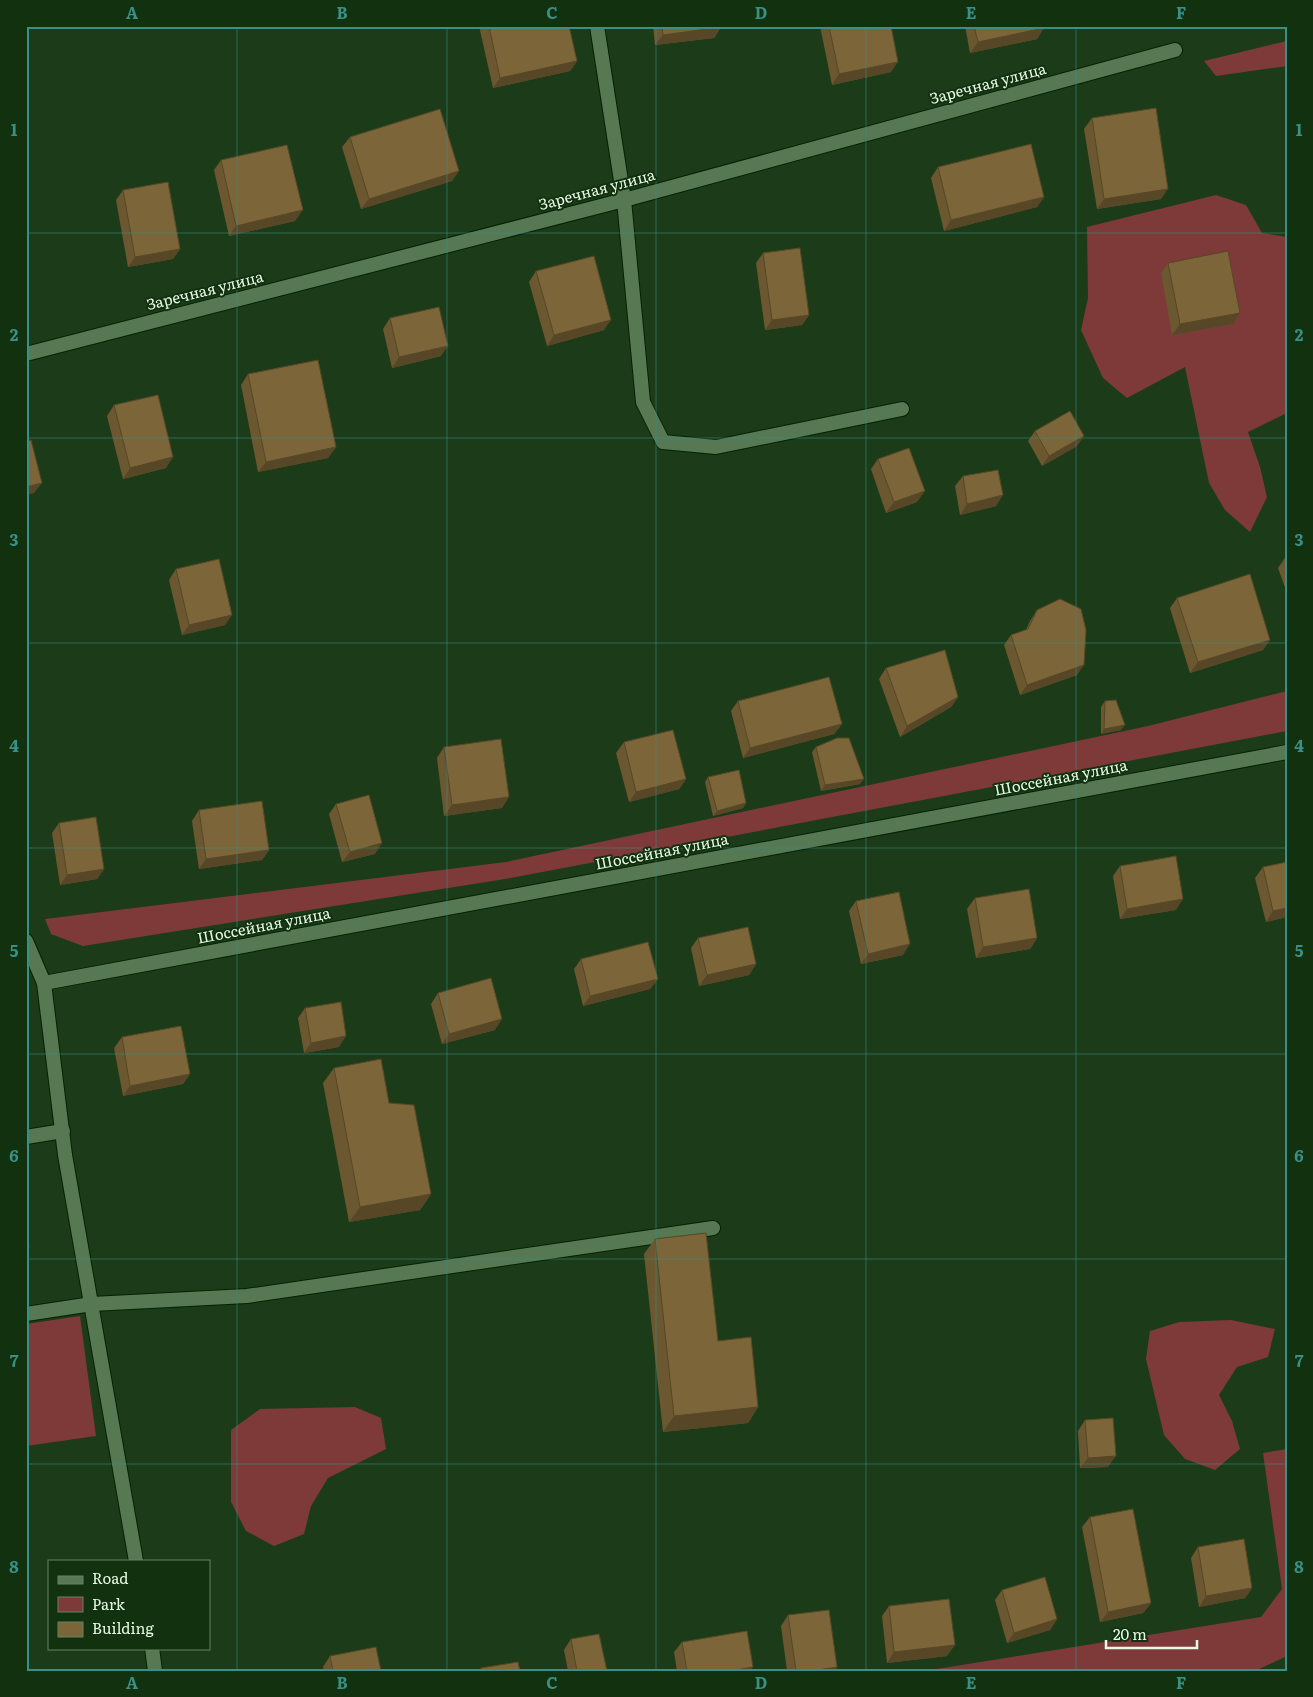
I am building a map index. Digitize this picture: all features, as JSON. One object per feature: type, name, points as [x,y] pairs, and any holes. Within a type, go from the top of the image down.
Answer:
[{"type":"street","points":[[597,26],[624,200],[643,402],[664,442],[716,447],[902,409]]},
{"type":"street","name":"Заречная улица","points":[[26,354],[624,200],[1174,50]]},
{"type":"street","name":"Шоссейная улица","points":[[44,983],[1287,752]]},
{"type":"street","points":[[26,941],[44,983],[63,1131],[136,1560]]},
{"type":"street","points":[[26,1137],[63,1131]]},
{"type":"street","points":[[26,1314],[92,1304],[247,1296],[713,1228]]},
{"type":"street","points":[[152,1650],[155,1671]]},
{"type":"green space","points":[[1287,41],[1287,66],[1216,76],[1204,61]]},
{"type":"green space","points":[[1216,195],[1246,205],[1262,233],[1287,237],[1287,413],[1248,432],[1260,467],[1267,497],[1250,532],[1225,510],[1209,483],[1185,367],[1127,398],[1103,378],[1081,330],[1088,298],[1087,227]]},
{"type":"green space","points":[[1287,691],[1287,731],[505,879],[83,946],[51,934],[45,919],[506,862],[1148,726]]},
{"type":"green space","points":[[80,1316],[96,1436],[26,1446],[26,1324]]},
{"type":"green space","points":[[1231,1320],[1275,1329],[1268,1357],[1237,1367],[1219,1395],[1232,1421],[1240,1449],[1215,1470],[1185,1459],[1164,1435],[1146,1359],[1150,1331],[1179,1322]]},
{"type":"green space","points":[[355,1407],[381,1418],[386,1449],[328,1478],[311,1506],[304,1534],[274,1546],[246,1531],[231,1502],[231,1430],[260,1409]]},
{"type":"green space","points":[[1287,1449],[1287,1656],[1255,1671],[924,1671],[1261,1617],[1282,1589],[1263,1453]]},
{"type":"building","points":[[489,26],[569,26],[577,61],[500,78]]},
{"type":"building","points":[[662,26],[721,26],[721,27],[663,35]]},
{"type":"building","points":[[829,26],[891,26],[898,62],[839,74]]},
{"type":"building","points":[[974,26],[1044,26],[1044,28],[978,42]]},
{"type":"building","points":[[1156,108],[1168,189],[1104,199],[1092,118]]},
{"type":"building","points":[[440,109],[459,171],[369,199],[350,137]]},
{"type":"building","points":[[1031,144],[1044,197],[951,220],[938,167]]},
{"type":"building","points":[[287,145],[303,210],[236,226],[221,160]]},
{"type":"building","points":[[168,182],[180,249],[135,257],[123,190]]},
{"type":"building","points":[[800,248],[809,315],[772,320],[763,253]]},
{"type":"building","points":[[1228,251],[1240,313],[1180,324],[1168,263]]},
{"type":"building","points":[[594,256],[611,320],[554,335],[536,271]]},
{"type":"building","points":[[439,307],[448,346],[399,357],[390,318]]},
{"type":"building","points":[[318,360],[336,447],[266,462],[248,374]]},
{"type":"building","points":[[158,395],[173,457],[130,468],[114,405]]},
{"type":"building","points":[[1070,411],[1084,436],[1049,456],[1035,431]]},
{"type":"building","points":[[31,440],[42,483],[26,487],[26,441]]},
{"type":"building","points":[[909,448],[925,491],[894,502],[878,459]]},
{"type":"building","points":[[998,470],[1003,495],[967,504],[963,476]]},
{"type":"building","points":[[219,559],[232,615],[189,625],[176,569]]},
{"type":"building","points":[[1250,574],[1270,640],[1198,662],[1177,598]]},
{"type":"building","points":[[1060,599],[1081,609],[1086,630],[1084,665],[1027,685],[1011,635],[1028,629],[1037,610]]},
{"type":"building","points":[[945,650],[958,697],[907,726],[886,668]]},
{"type":"building","points":[[829,677],[842,724],[750,748],[738,701]]},
{"type":"building","points":[[1116,700],[1125,725],[1104,729],[1105,701]]},
{"type":"building","points":[[673,730],[686,779],[636,792],[624,742]]},
{"type":"building","points":[[837,738],[849,738],[864,779],[825,785],[816,747]]},
{"type":"building","points":[[501,739],[509,797],[452,805],[444,747]]},
{"type":"building","points":[[739,770],[746,803],[717,811],[708,777]]},
{"type":"building","points":[[369,795],[382,843],[350,852],[336,804]]},
{"type":"building","points":[[262,801],[269,850],[206,859],[199,810]]},
{"type":"building","points":[[96,817],[104,869],[67,875],[59,823]]},
{"type":"building","points":[[1176,856],[1183,899],[1127,909],[1120,866]]},
{"type":"building","points":[[1287,862],[1287,908],[1273,911],[1263,867]]},
{"type":"building","points":[[1029,889],[1037,938],[983,947],[975,898]]},
{"type":"building","points":[[899,892],[910,944],[868,954],[856,901]]},
{"type":"building","points":[[748,927],[756,964],[707,975],[698,938]]},
{"type":"building","points":[[648,942],[658,979],[590,996],[581,959]]},
{"type":"building","points":[[491,978],[502,1019],[449,1034],[438,993]]},
{"type":"building","points":[[341,1002],[346,1036],[311,1043],[305,1008]]},
{"type":"building","points":[[181,1026],[190,1074],[130,1086],[122,1037]]},
{"type":"building","points":[[381,1059],[389,1103],[414,1105],[431,1194],[360,1207],[334,1068]]},
{"type":"building","points":[[26,1226],[29,1248],[26,1249]]},
{"type":"building","points":[[706,1233],[718,1341],[751,1337],[758,1407],[674,1416],[655,1239]]},
{"type":"building","points":[[1113,1418],[1116,1456],[1088,1458],[1085,1420]]},
{"type":"building","points":[[1133,1509],[1151,1603],[1108,1612],[1090,1517]]},
{"type":"building","points":[[1244,1539],[1252,1588],[1206,1596],[1198,1547]]},
{"type":"building","points":[[1045,1577],[1057,1619],[1014,1633],[1002,1590]]},
{"type":"building","points":[[949,1599],[955,1645],[894,1652],[889,1606]]},
{"type":"building","points":[[829,1610],[837,1667],[796,1671],[788,1615]]},
{"type":"building","points":[[747,1631],[753,1667],[730,1671],[687,1671],[682,1642]]},
{"type":"building","points":[[599,1634],[607,1671],[577,1671],[571,1639]]},
{"type":"building","points":[[376,1647],[381,1671],[333,1671],[330,1656]]},
{"type":"building","points":[[518,1662],[520,1671],[481,1671],[481,1668]]}]
